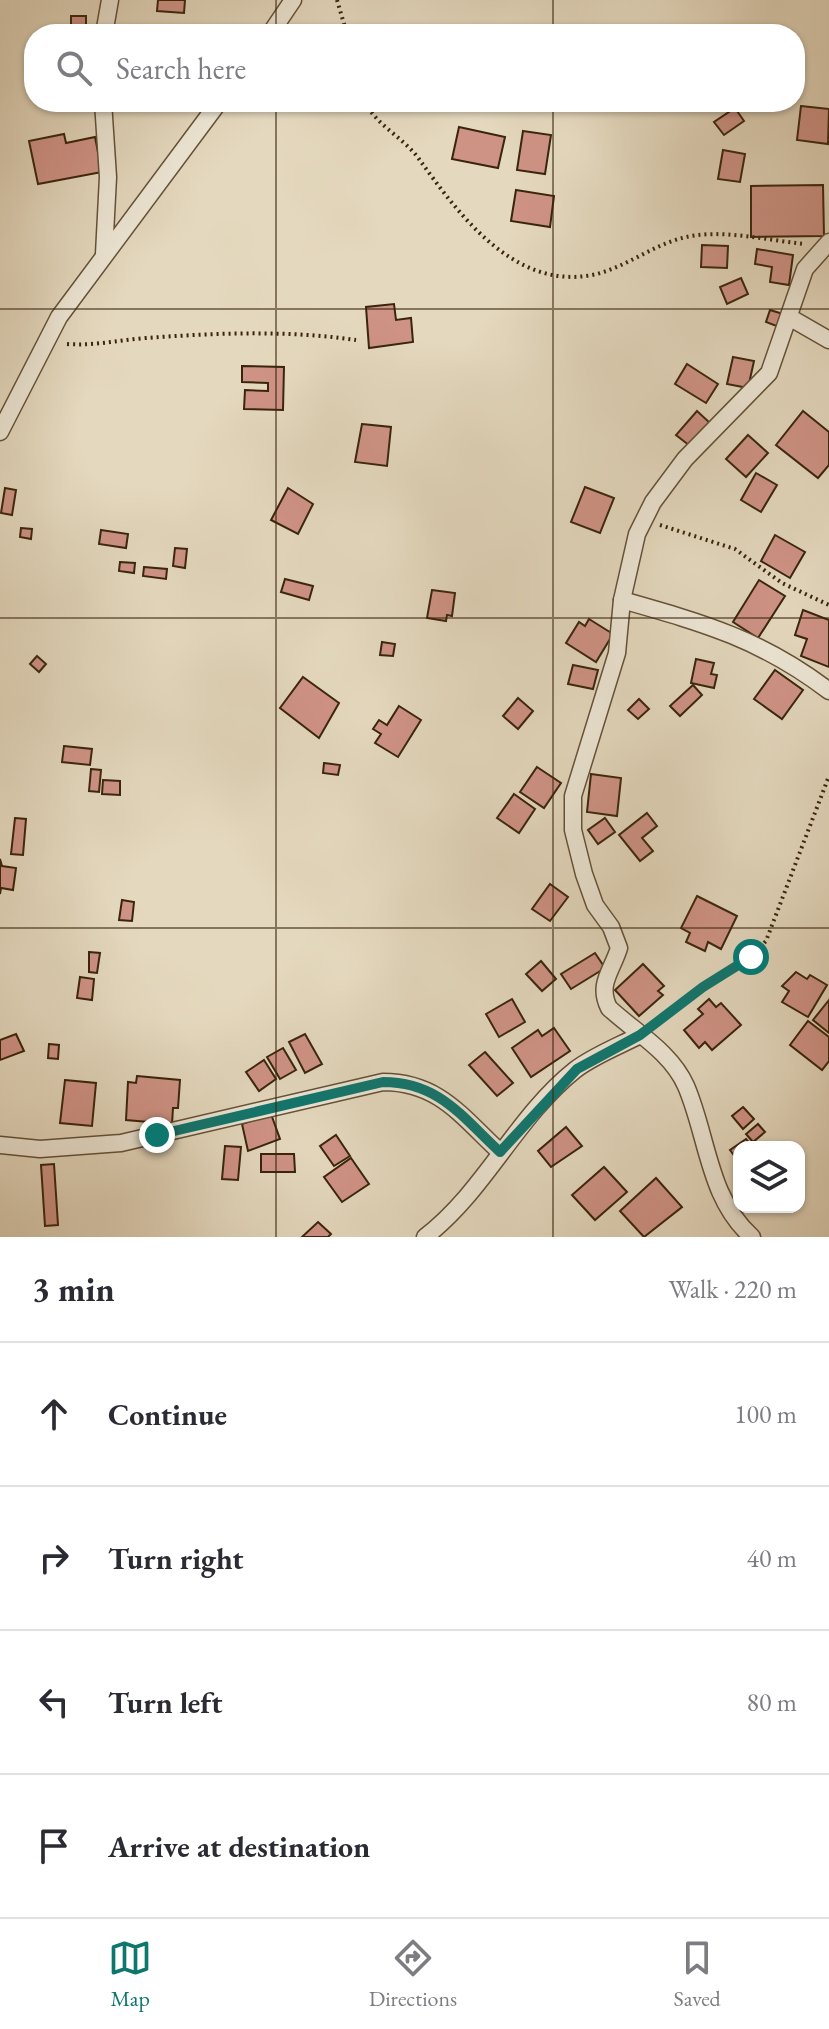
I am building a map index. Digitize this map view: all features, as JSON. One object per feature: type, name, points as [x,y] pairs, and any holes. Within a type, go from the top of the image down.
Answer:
[{"type":"street","points":[[106,24],[110,0]]},
{"type":"street","points":[[277,24],[293,0]]},
{"type":"street","points":[[104,112],[108,177],[104,255]]},
{"type":"street","points":[[0,432],[44,342],[104,255],[211,112]]},
{"type":"street","points":[[752,1237],[738,1224],[720,1192],[686,1087],[676,1068],[609,1008],[604,997],[606,975],[619,948],[611,927],[595,905],[573,830],[573,796],[617,653],[622,600],[644,520],[653,502],[685,459],[769,373],[805,269],[826,245]]},
{"type":"street","points":[[789,317],[829,340]]},
{"type":"street","points":[[622,600],[721,628],[755,642],[829,691]]},
{"type":"street","points":[[425,1237],[456,1209],[500,1152],[577,1069],[640,1035]]},
{"type":"street","points":[[0,1145],[40,1149],[121,1143],[383,1082],[409,1082],[431,1090],[500,1152]]},
{"type":"path","points":[[337,0],[344,24]]},
{"type":"path","points":[[371,112],[404,139],[433,182],[472,228],[514,259],[535,269],[562,275],[591,275],[652,248],[700,235],[826,245]]},
{"type":"path","points":[[44,342],[94,346],[143,338],[276,333],[356,340]]},
{"type":"path","points":[[644,520],[735,549],[782,583],[829,605]]},
{"type":"path","points":[[640,1035],[693,994],[751,957],[766,941],[829,776]]},
{"type":"building","points":[[158,0],[185,0],[184,13],[157,11]]},
{"type":"building","points":[[71,16],[86,16],[86,24],[71,24]]},
{"type":"building","points":[[805,106],[829,109],[828,144],[797,140],[800,112],[805,112]]},
{"type":"building","points":[[729,112],[738,112],[744,121],[724,135],[714,122]]},
{"type":"building","points":[[459,127],[505,137],[498,168],[452,159]]},
{"type":"building","points":[[523,131],[551,135],[545,174],[517,170]]},
{"type":"building","points":[[64,134],[66,143],[95,137],[102,172],[38,184],[29,141]]},
{"type":"building","points":[[723,150],[745,154],[740,182],[718,179]]},
{"type":"building","points":[[823,185],[824,236],[751,237],[751,186]]},
{"type":"building","points":[[516,190],[554,196],[550,227],[511,221]]},
{"type":"building","points":[[702,245],[728,246],[727,268],[701,267]]},
{"type":"building","points":[[757,249],[793,255],[789,285],[770,282],[772,267],[755,264]]},
{"type":"building","points":[[741,278],[748,294],[727,304],[720,287]]},
{"type":"building","points":[[394,304],[396,320],[411,318],[413,342],[369,348],[366,307]]},
{"type":"building","points":[[770,310],[783,314],[779,327],[766,322]]},
{"type":"building","points":[[733,357],[754,361],[748,388],[727,384]]},
{"type":"building","points":[[687,364],[718,384],[706,403],[675,384]]},
{"type":"building","points":[[242,366],[284,367],[283,410],[244,409],[245,390],[268,391],[268,383],[242,382]]},
{"type":"building","points":[[697,411],[710,423],[690,446],[676,435]]},
{"type":"building","points":[[803,411],[829,432],[829,465],[818,478],[776,445]]},
{"type":"building","points":[[362,424],[391,427],[387,466],[355,462]]},
{"type":"building","points":[[748,435],[768,453],[746,477],[726,459]]},
{"type":"building","points":[[756,473],[777,485],[761,512],[741,500]]},
{"type":"building","points":[[585,487],[614,498],[600,533],[571,522]]},
{"type":"building","points":[[5,488],[16,490],[12,515],[1,513]]},
{"type":"building","points":[[288,488],[313,504],[298,534],[271,520]]},
{"type":"building","points":[[21,528],[32,529],[31,539],[20,537]]},
{"type":"building","points":[[101,530],[128,534],[126,548],[99,544]]},
{"type":"building","points":[[775,535],[805,552],[790,578],[761,561]]},
{"type":"building","points":[[175,548],[187,549],[185,568],[173,566]]},
{"type":"building","points":[[120,562],[135,563],[134,573],[119,571]]},
{"type":"building","points":[[144,567],[167,569],[166,579],[143,576]]},
{"type":"building","points":[[285,579],[313,586],[309,600],[281,592]]},
{"type":"building","points":[[759,580],[785,596],[758,638],[733,622]]},
{"type":"building","points":[[432,590],[455,593],[452,616],[447,615],[446,621],[427,618]]},
{"type":"building","points":[[803,610],[829,620],[829,667],[801,656],[807,639],[795,635]]},
{"type":"building","points":[[589,619],[613,634],[596,662],[566,643],[579,622],[585,626]]},
{"type":"building","points":[[382,642],[395,644],[393,656],[380,655]]},
{"type":"building","points":[[37,656],[46,664],[39,672],[30,664]]},
{"type":"building","points":[[696,659],[714,663],[711,674],[717,675],[714,688],[691,683]]},
{"type":"building","points":[[573,665],[598,670],[593,689],[568,684]]},
{"type":"building","points":[[775,670],[803,690],[782,719],[754,699]]},
{"type":"building","points":[[303,677],[339,703],[319,738],[280,708]]},
{"type":"building","points":[[693,685],[702,695],[680,716],[670,706]]},
{"type":"building","points":[[518,698],[533,711],[518,729],[503,716]]},
{"type":"building","points":[[639,699],[649,709],[638,719],[628,710]]},
{"type":"building","points":[[399,706],[421,720],[398,757],[375,743],[381,734],[373,729],[379,720],[387,725]]},
{"type":"building","points":[[64,746],[92,749],[90,765],[62,762]]},
{"type":"building","points":[[324,763],[340,765],[338,775],[323,773]]},
{"type":"building","points":[[537,767],[561,783],[544,808],[520,792]]},
{"type":"building","points":[[91,769],[101,770],[99,792],[89,791]]},
{"type":"building","points":[[591,774],[621,778],[617,816],[587,812]]},
{"type":"building","points":[[103,780],[120,781],[120,795],[102,794]]},
{"type":"building","points":[[514,794],[535,809],[519,833],[497,818]]},
{"type":"building","points":[[647,813],[657,826],[642,838],[653,851],[640,861],[619,835]]},
{"type":"building","points":[[15,818],[26,819],[23,855],[11,854]]},
{"type":"building","points":[[605,818],[615,832],[598,844],[588,830]]},
{"type":"building","points":[[0,859],[2,866],[16,868],[13,890],[1,888],[0,894]]},
{"type":"building","points":[[550,884],[568,897],[550,921],[532,909]]},
{"type":"building","points":[[697,896],[737,916],[721,949],[708,942],[705,951],[686,942],[690,933],[681,928]]},
{"type":"building","points":[[122,900],[134,902],[132,921],[119,920]]},
{"type":"building","points":[[89,952],[100,953],[97,973],[89,972]]},
{"type":"building","points":[[595,953],[605,968],[571,989],[561,974]]},
{"type":"building","points":[[541,961],[556,979],[542,991],[526,974]]},
{"type":"building","points":[[643,964],[664,986],[658,991],[663,995],[639,1016],[615,990]]},
{"type":"building","points":[[796,972],[807,979],[810,975],[827,985],[808,1017],[782,1002],[789,991],[782,986]]},
{"type":"building","points":[[80,977],[94,979],[92,1000],[77,998]]},
{"type":"building","points":[[512,999],[525,1022],[499,1037],[486,1014]]},
{"type":"building","points":[[709,999],[716,1007],[721,1003],[741,1025],[712,1050],[705,1042],[699,1048],[684,1030],[703,1014],[698,1009]]},
{"type":"building","points":[[829,1000],[829,1033],[813,1020]]},
{"type":"building","points":[[808,1021],[829,1037],[829,1061],[822,1070],[790,1045]]},
{"type":"building","points":[[554,1028],[570,1051],[531,1077],[512,1048],[538,1030],[542,1036]]},
{"type":"building","points":[[16,1034],[24,1051],[0,1060],[0,1040]]},
{"type":"building","points":[[305,1034],[322,1064],[305,1073],[289,1042]]},
{"type":"building","points":[[49,1044],[59,1045],[58,1059],[48,1058]]},
{"type":"building","points":[[283,1048],[296,1070],[280,1079],[267,1057]]},
{"type":"building","points":[[485,1052],[513,1083],[497,1096],[469,1065]]},
{"type":"building","points":[[264,1060],[276,1079],[259,1091],[246,1072]]},
{"type":"building","points":[[137,1076],[180,1080],[178,1108],[173,1108],[172,1124],[126,1120],[128,1082],[136,1083]]},
{"type":"building","points":[[65,1080],[96,1083],[92,1126],[60,1123]]},
{"type":"building","points":[[743,1107],[754,1119],[743,1129],[732,1116]]},
{"type":"building","points":[[271,1114],[280,1139],[248,1151],[242,1124]]},
{"type":"building","points":[[758,1124],[765,1132],[754,1141],[746,1134]]},
{"type":"building","points":[[566,1127],[582,1146],[551,1167],[538,1151]]},
{"type":"building","points":[[336,1135],[350,1156],[334,1166],[320,1146]]},
{"type":"building","points":[[225,1146],[241,1147],[238,1180],[222,1179]]},
{"type":"building","points":[[261,1154],[294,1154],[295,1172],[261,1172]]},
{"type":"building","points":[[351,1158],[369,1184],[342,1202],[324,1177]]},
{"type":"building","points":[[54,1164],[58,1225],[45,1226],[41,1165]]},
{"type":"building","points":[[604,1167],[627,1192],[595,1220],[572,1195]]},
{"type":"building","points":[[656,1178],[682,1207],[644,1237],[620,1211]]},
{"type":"building","points":[[318,1222],[331,1234],[328,1237],[302,1237]]},
{"type":"route","points":[[157,1135],[383,1082],[409,1082],[431,1090],[500,1152],[555,1089],[577,1069],[640,1035],[703,987],[751,957]]}]
